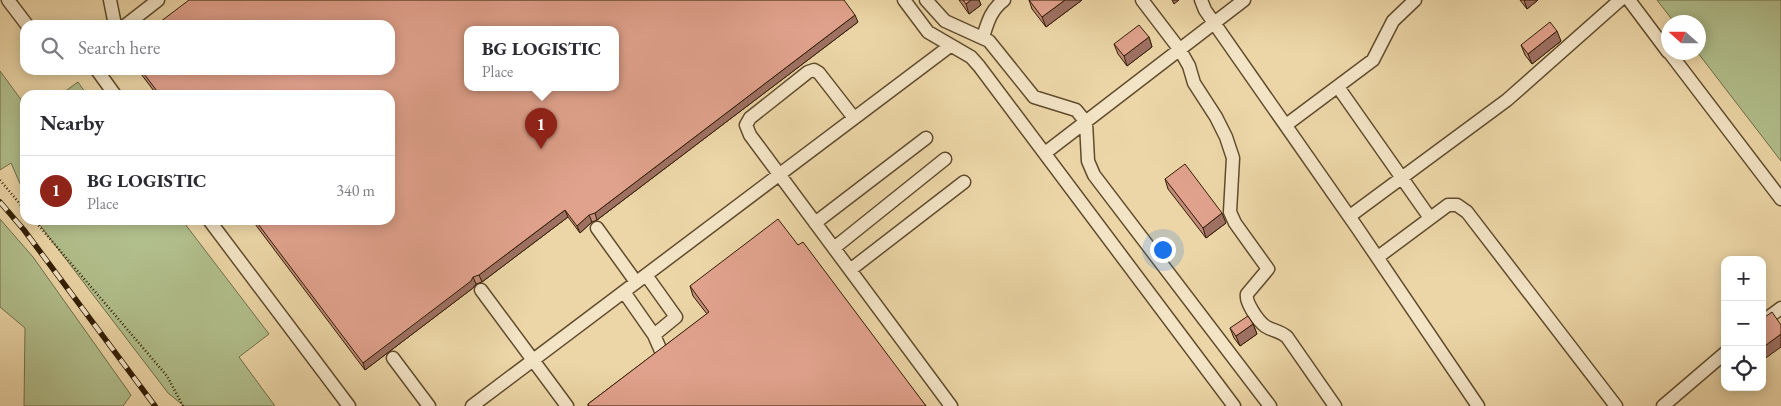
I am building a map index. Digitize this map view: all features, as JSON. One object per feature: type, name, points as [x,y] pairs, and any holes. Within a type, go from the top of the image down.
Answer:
[{"type":"street","points":[[8,0],[23,20]]},
{"type":"street","points":[[110,0],[114,20]]},
{"type":"street","points":[[132,20],[158,0]]},
{"type":"street","points":[[904,0],[928,32],[971,57],[979,66],[1234,406]]},
{"type":"street","points":[[926,0],[945,21],[983,37],[993,45],[1034,97],[1073,108],[1086,122],[1088,161],[1094,175],[1270,406]]},
{"type":"street","points":[[983,37],[989,16],[994,8],[1004,0]]},
{"type":"street","points":[[1142,0],[1180,50],[1194,83],[1219,124],[1232,158],[1230,212],[1235,223],[1268,269],[1249,290],[1246,299],[1265,327],[1278,330],[1287,337],[1335,406]]},
{"type":"street","points":[[1200,0],[1202,6],[1350,216],[1478,406]]},
{"type":"street","points":[[1045,153],[1244,0]]},
{"type":"street","points":[[1286,125],[1373,60],[1393,21],[1415,0]]},
{"type":"street","points":[[1350,216],[1507,100],[1620,0]]},
{"type":"street","points":[[1629,0],[1661,42]]},
{"type":"street","points":[[472,406],[950,46]]},
{"type":"street","points":[[1675,60],[1781,199]]},
{"type":"street","points":[[854,118],[819,73],[814,70],[808,72],[747,121],[747,128],[750,135],[951,406]]},
{"type":"street","points":[[100,75],[111,90]]},
{"type":"street","points":[[1338,87],[1430,218]]},
{"type":"street","points":[[815,223],[926,138]]},
{"type":"street","points":[[834,248],[945,159]]},
{"type":"street","points":[[850,270],[964,182]]},
{"type":"street","points":[[1378,257],[1448,205],[1458,205],[1467,212],[1616,406]]},
{"type":"street","points":[[213,225],[349,406]]},
{"type":"street","points":[[597,228],[676,316],[654,335]]},
{"type":"street","points":[[481,290],[567,406]]},
{"type":"street","points":[[624,292],[654,335],[661,351]]},
{"type":"street","points":[[1766,319],[1781,308]]},
{"type":"street","points":[[1664,406],[1721,356]]},
{"type":"street","points":[[393,358],[429,406]]},
{"type":"path","points":[[0,180],[20,204]]},
{"type":"path","points":[[38,225],[167,376],[183,406]]},
{"type":"green space","points":[[1657,0],[1781,0],[1781,161],[1703,60],[1706,60],[1706,15],[1669,15]]},
{"type":"green space","points":[[0,71],[20,98],[20,184],[11,163],[0,170]]},
{"type":"green space","points":[[78,82],[84,90],[67,90]]},
{"type":"green space","points":[[0,219],[33,257],[131,395],[123,406],[24,406],[25,328],[0,307]]},
{"type":"green space","points":[[40,225],[186,225],[269,334],[239,357],[275,406],[184,406],[168,393]]},
{"type":"building","points":[[189,0],[844,0],[855,15],[595,213],[589,215],[577,226],[565,210],[479,275],[473,277],[471,281],[363,363],[259,225],[395,225],[395,90],[156,90],[145,75],[395,75],[395,20],[163,20]]},
{"type":"building","points":[[963,0],[971,0],[966,4]]},
{"type":"building","points":[[1029,0],[1065,0],[1042,17]]},
{"type":"building","points":[[1550,22],[1557,31],[1528,54],[1521,45]]},
{"type":"building","points":[[1139,25],[1149,37],[1124,56],[1114,44]]},
{"type":"building","points":[[1185,164],[1222,213],[1203,228],[1165,179]]},
{"type":"building","points":[[778,219],[798,245],[803,242],[926,406],[589,406],[588,404],[709,312],[690,286]]},
{"type":"building","points":[[1772,312],[1781,325],[1781,334],[1766,345],[1766,316]]},
{"type":"building","points":[[1248,316],[1253,324],[1236,336],[1230,328]]},
{"type":"railway","points":[[0,202],[24,230],[155,406]]},
{"type":"place","name":"BG LOGISTIC","points":[[541,149]]}]
